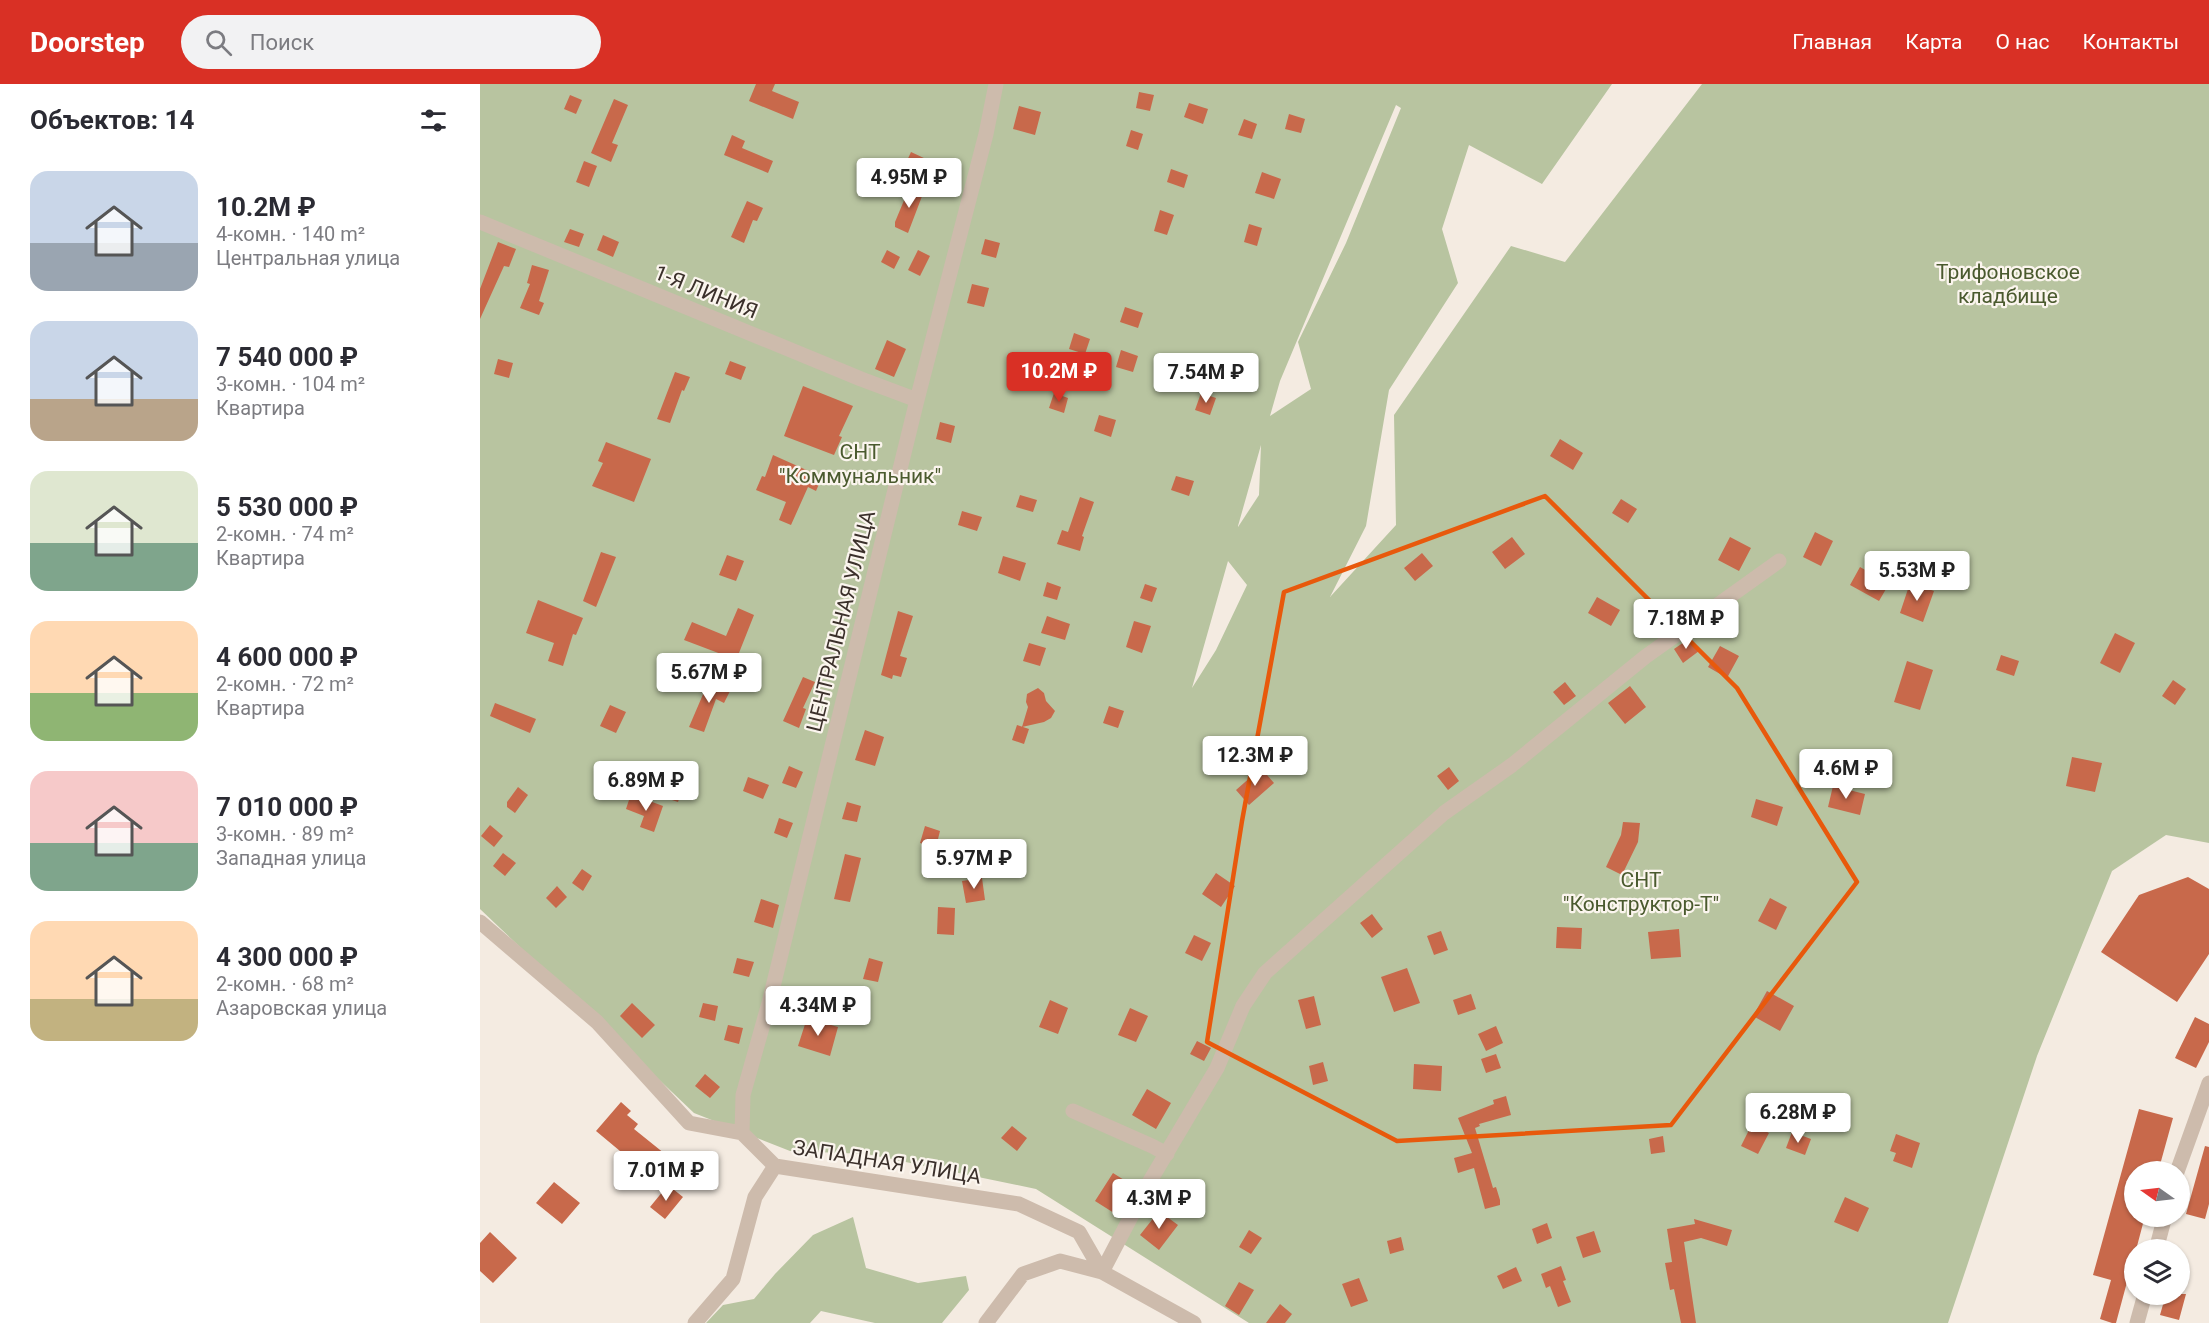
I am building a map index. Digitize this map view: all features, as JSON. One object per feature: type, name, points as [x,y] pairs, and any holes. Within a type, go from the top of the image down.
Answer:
[{"type":"street","name":"ЦЕНТРАЛЬНАЯ УЛИЦА","points":[[742,1133],[743,1095],[769,1003],[917,400],[986,134],[996,84]]},
{"type":"street","name":"1-Я ЛИНИЯ","points":[[480,222],[917,400]]},
{"type":"street","points":[[1102,1272],[1147,1186],[1217,1068],[1243,1006],[1265,973],[1444,813],[1520,758],[1644,657],[1779,561]]},
{"type":"street","points":[[480,922],[597,1022],[689,1124],[742,1133]]},
{"type":"street","points":[[2181,1161],[2209,1083]]},
{"type":"street","points":[[1073,1111],[1167,1154]]},
{"type":"street","name":"ЗАПАДНАЯ УЛИЦА","points":[[742,1133],[775,1166],[1019,1204],[1079,1232],[1102,1272]]},
{"type":"street","points":[[695,1323],[734,1279],[755,1197],[775,1166]]},
{"type":"street","points":[[986,1323],[1023,1274],[1060,1261],[1102,1272],[1194,1323]]},
{"type":"street","points":[[2137,1323],[2142,1305]]},
{"type":"highlighted area","points":[[1545,496],[1737,688],[1857,882],[1671,1125],[1397,1141],[1207,1042],[1242,821],[1284,592]]},
{"type":"green space","points":[[480,84],[1612,84],[1542,184],[1469,145],[1442,229],[1458,283],[1389,390],[1366,526],[1330,597],[1396,525],[1394,415],[1511,246],[1565,262],[1702,84],[2209,84],[2209,843],[2166,835],[2112,871],[2037,1056],[1948,1323],[1249,1323],[1036,1189],[867,1154],[790,1151],[694,1113],[480,909]],"holes":[[[1396,105],[1401,108],[1346,243],[1298,342],[1311,389],[1270,416],[1280,381]],[[1261,445],[1259,495],[1238,527]],[[1228,561],[1247,585],[1216,650],[1192,688]]]},
{"type":"green space","points":[[853,1217],[866,1268],[918,1283],[966,1276],[969,1290],[942,1323],[875,1323],[821,1311],[810,1323],[706,1323],[723,1305],[754,1299],[813,1235]]},
{"type":"building","points":[[756,84],[775,84],[772,91],[799,102],[793,119],[749,101]]},
{"type":"building","points":[[1139,92],[1154,95],[1150,111],[1136,108]]},
{"type":"building","points":[[570,95],[582,100],[576,114],[564,109]]},
{"type":"building","points":[[614,99],[628,105],[612,143],[618,145],[611,162],[591,153]]},
{"type":"building","points":[[1189,103],[1208,109],[1203,124],[1184,117]]},
{"type":"building","points":[[1019,106],[1041,112],[1035,135],[1013,129]]},
{"type":"building","points":[[1289,114],[1305,119],[1301,133],[1285,129]]},
{"type":"building","points":[[1244,119],[1257,124],[1252,139],[1238,135]]},
{"type":"building","points":[[1131,130],[1143,134],[1138,150],[1126,146]]},
{"type":"building","points":[[732,135],[745,141],[742,148],[773,161],[768,173],[724,155]]},
{"type":"building","points":[[911,152],[926,159],[920,172],[905,165]]},
{"type":"building","points":[[584,161],[597,166],[589,187],[576,182]]},
{"type":"building","points":[[1171,169],[1188,175],[1184,188],[1167,182]]},
{"type":"building","points":[[1262,172],[1281,179],[1274,199],[1255,193]]},
{"type":"building","points":[[910,186],[924,191],[908,233],[895,227],[895,222]]},
{"type":"building","points":[[747,201],[763,208],[757,221],[753,220],[744,243],[731,237]]},
{"type":"building","points":[[1160,210],[1174,215],[1167,235],[1154,231]]},
{"type":"building","points":[[1249,224],[1262,228],[1257,246],[1244,242]]},
{"type":"building","points":[[570,229],[584,234],[579,247],[564,242]]},
{"type":"building","points":[[603,235],[619,242],[613,257],[597,250]]},
{"type":"building","points":[[985,239],[1000,243],[996,258],[981,254]]},
{"type":"building","points":[[498,242],[516,249],[509,267],[504,266],[480,319],[480,289]]},
{"type":"building","points":[[887,250],[900,257],[894,269],[881,262]]},
{"type":"building","points":[[918,250],[930,256],[920,276],[908,270]]},
{"type":"building","points":[[532,265],[549,270],[539,301],[544,303],[539,315],[520,308],[530,284],[527,283]]},
{"type":"building","points":[[972,284],[989,288],[984,307],[967,303]]},
{"type":"building","points":[[1125,307],[1143,313],[1138,328],[1120,322]]},
{"type":"building","points":[[1074,333],[1090,339],[1085,354],[1069,349]]},
{"type":"building","points":[[887,340],[906,349],[894,377],[875,369]]},
{"type":"building","points":[[1121,350],[1138,356],[1133,372],[1116,367]]},
{"type":"building","points":[[498,359],[513,363],[509,378],[494,374]]},
{"type":"building","points":[[730,361],[746,367],[741,380],[725,374]]},
{"type":"building","points":[[675,372],[690,377],[684,391],[682,390],[670,423],[657,419]]},
{"type":"building","points":[[803,386],[853,406],[839,436],[842,437],[834,455],[784,436]]},
{"type":"building","points":[[1054,393],[1068,398],[1064,413],[1049,408]]},
{"type":"building","points":[[1201,393],[1216,398],[1210,415],[1195,410]]},
{"type":"building","points":[[1099,415],[1116,420],[1111,437],[1094,431]]},
{"type":"building","points":[[940,422],[955,426],[951,443],[936,439]]},
{"type":"building","points":[[1560,439],[1583,453],[1573,470],[1550,456]]},
{"type":"building","points":[[606,442],[651,459],[634,502],[592,486],[603,463],[598,461]]},
{"type":"building","points":[[773,455],[822,477],[816,491],[808,487],[791,525],[779,520],[786,502],[756,490],[762,476],[765,477]]},
{"type":"building","points":[[1176,476],[1194,481],[1189,496],[1171,490]]},
{"type":"building","points":[[1020,495],[1037,500],[1033,512],[1016,507]]},
{"type":"building","points":[[1080,497],[1094,502],[1082,536],[1084,537],[1080,551],[1057,544],[1062,530],[1068,532]]},
{"type":"building","points":[[1621,499],[1637,509],[1628,523],[1612,513]]},
{"type":"building","points":[[962,511],[982,517],[977,531],[958,525]]},
{"type":"building","points":[[1815,532],[1833,541],[1821,566],[1803,557]]},
{"type":"building","points":[[1512,537],[1525,554],[1505,569],[1492,552]]},
{"type":"building","points":[[1730,537],[1751,548],[1739,571],[1718,560]]},
{"type":"building","points":[[601,552],[616,557],[596,607],[583,601]]},
{"type":"building","points":[[1422,553],[1433,566],[1415,581],[1404,568]]},
{"type":"building","points":[[727,555],[744,561],[736,581],[719,575]]},
{"type":"building","points":[[1003,556],[1026,563],[1020,581],[998,573]]},
{"type":"building","points":[[1871,565],[1893,577],[1879,601],[1850,585],[1860,567],[1867,571]]},
{"type":"building","points":[[1047,582],[1061,587],[1057,600],[1043,596]]},
{"type":"building","points":[[1910,583],[1934,591],[1923,622],[1900,613]]},
{"type":"building","points":[[1145,584],[1157,588],[1152,602],[1140,598]]},
{"type":"building","points":[[1597,597],[1620,610],[1611,626],[1588,613]]},
{"type":"building","points":[[538,600],[583,618],[576,635],[573,634],[563,666],[548,661],[554,643],[526,633]]},
{"type":"building","points":[[738,608],[754,615],[735,663],[720,657],[721,654],[684,640],[692,622],[726,636]]},
{"type":"building","points":[[898,611],[913,616],[900,656],[907,658],[901,677],[893,675],[892,679],[881,675]]},
{"type":"building","points":[[1047,616],[1070,624],[1065,640],[1041,633]]},
{"type":"building","points":[[1134,621],[1151,626],[1142,653],[1126,647]]},
{"type":"building","points":[[2115,633],[2135,643],[2120,673],[2100,663]]},
{"type":"building","points":[[1690,638],[1699,651],[1683,663],[1674,649]]},
{"type":"building","points":[[1029,643],[1046,648],[1040,666],[1023,661]]},
{"type":"building","points":[[1720,646],[1739,656],[1727,678],[1708,667]]},
{"type":"building","points":[[2001,655],[2019,661],[2014,676],[1996,670]]},
{"type":"building","points":[[1907,661],[1933,670],[1920,710],[1894,702]]},
{"type":"building","points":[[803,677],[815,682],[803,708],[806,709],[799,728],[783,721]]},
{"type":"building","points":[[710,678],[731,689],[724,703],[716,699],[704,732],[689,727]]},
{"type":"building","points":[[2173,680],[2186,689],[2175,705],[2162,696]]},
{"type":"building","points":[[1565,682],[1576,696],[1564,705],[1553,692]]},
{"type":"building","points":[[1630,686],[1646,707],[1625,724],[1608,703]]},
{"type":"building","points":[[1038,688],[1044,693],[1046,701],[1055,711],[1051,718],[1044,722],[1022,727],[1028,707],[1027,694]]},
{"type":"building","points":[[495,703],[536,719],[530,733],[490,716]]},
{"type":"building","points":[[610,705],[626,712],[616,733],[600,726]]},
{"type":"building","points":[[1109,706],[1124,711],[1118,728],[1103,723]]},
{"type":"building","points":[[1017,725],[1029,729],[1024,744],[1012,740]]},
{"type":"building","points":[[865,730],[884,737],[875,766],[855,760]]},
{"type":"building","points":[[2072,757],[2102,763],[2095,792],[2066,786]]},
{"type":"building","points":[[789,766],[803,772],[796,788],[782,783]]},
{"type":"building","points":[[1449,767],[1459,781],[1448,790],[1437,776]]},
{"type":"building","points":[[1261,768],[1274,783],[1249,805],[1236,790]]},
{"type":"building","points":[[748,777],[769,785],[763,799],[743,791]]},
{"type":"building","points":[[669,781],[683,787],[678,802],[663,797]]},
{"type":"building","points":[[1833,786],[1865,794],[1860,815],[1828,807]]},
{"type":"building","points":[[518,787],[528,795],[515,813],[507,807],[507,802]]},
{"type":"building","points":[[631,794],[663,806],[654,832],[640,827],[644,816],[626,809]]},
{"type":"building","points":[[1756,799],[1783,807],[1777,826],[1751,817]]},
{"type":"building","points":[[847,802],[861,806],[857,822],[842,819]]},
{"type":"building","points":[[779,818],[793,823],[787,838],[774,833]]},
{"type":"building","points":[[1623,822],[1640,823],[1638,842],[1622,875],[1606,867],[1621,835]]},
{"type":"building","points":[[490,825],[503,836],[494,847],[481,836]]},
{"type":"building","points":[[925,826],[940,831],[936,847],[920,843]]},
{"type":"building","points":[[503,853],[516,863],[505,876],[493,866]]},
{"type":"building","points":[[845,854],[861,858],[850,902],[834,899]]},
{"type":"building","points":[[582,869],[592,876],[583,891],[572,883]]},
{"type":"building","points":[[1216,873],[1235,886],[1221,907],[1202,894]]},
{"type":"building","points":[[2188,877],[2209,889],[2209,954],[2177,1002],[2101,952],[2139,895]]},
{"type":"building","points":[[982,878],[985,900],[966,903],[962,881]]},
{"type":"building","points":[[557,886],[567,897],[556,908],[546,898]]},
{"type":"building","points":[[1770,898],[1787,907],[1776,930],[1758,921]]},
{"type":"building","points":[[761,899],[779,905],[773,928],[754,922]]},
{"type":"building","points":[[938,907],[955,908],[954,935],[937,934]]},
{"type":"building","points":[[1372,914],[1383,929],[1372,938],[1360,923]]},
{"type":"building","points":[[1557,927],[1582,928],[1581,949],[1556,948]]},
{"type":"building","points":[[1679,929],[1681,957],[1651,959],[1648,932]]},
{"type":"building","points":[[1441,931],[1448,950],[1434,955],[1427,936]]},
{"type":"building","points":[[1194,935],[1211,943],[1202,961],[1185,953]]},
{"type":"building","points":[[737,958],[754,962],[749,977],[733,973]]},
{"type":"building","points":[[869,958],[883,962],[878,982],[863,979]]},
{"type":"building","points":[[1407,968],[1420,1003],[1394,1012],[1381,977]]},
{"type":"building","points":[[1767,991],[1794,1006],[1780,1031],[1753,1016]]},
{"type":"building","points":[[1471,994],[1476,1009],[1458,1015],[1453,1000]]},
{"type":"building","points":[[1314,996],[1321,1025],[1306,1029],[1298,1000]]},
{"type":"building","points":[[1050,1000],[1068,1008],[1058,1034],[1039,1027]]},
{"type":"building","points":[[632,1003],[655,1025],[642,1038],[620,1016]]},
{"type":"building","points":[[703,1003],[718,1006],[715,1021],[699,1017]]},
{"type":"building","points":[[1130,1008],[1148,1016],[1136,1042],[1118,1035]]},
{"type":"building","points":[[2195,1017],[2209,1024],[2209,1042],[2196,1068],[2175,1058]]},
{"type":"building","points":[[807,1018],[838,1027],[830,1056],[798,1046]]},
{"type":"building","points":[[728,1025],[743,1028],[739,1044],[724,1040]]},
{"type":"building","points":[[1496,1026],[1503,1043],[1486,1051],[1478,1034]]},
{"type":"building","points":[[1197,1041],[1211,1048],[1204,1061],[1190,1054]]},
{"type":"building","points":[[1496,1054],[1501,1068],[1486,1073],[1481,1059]]},
{"type":"building","points":[[1323,1062],[1328,1081],[1313,1085],[1309,1066]]},
{"type":"building","points":[[1414,1064],[1442,1066],[1441,1091],[1413,1089]]},
{"type":"building","points":[[705,1074],[720,1087],[710,1098],[695,1086]]},
{"type":"building","points":[[1147,1089],[1171,1103],[1156,1129],[1132,1115]]},
{"type":"building","points":[[1506,1096],[1511,1115],[1479,1124],[1480,1126],[1475,1128],[1493,1188],[1496,1187],[1500,1200],[1500,1205],[1485,1209],[1474,1168],[1458,1173],[1454,1158],[1472,1153],[1458,1118],[1494,1104],[1493,1100]]},
{"type":"building","points":[[621,1102],[631,1111],[627,1115],[638,1124],[634,1129],[670,1158],[650,1182],[629,1165],[632,1161],[596,1131]]},
{"type":"building","points":[[2139,1109],[2173,1118],[2161,1161],[2125,1161]]},
{"type":"building","points":[[1752,1124],[1769,1133],[1758,1154],[1741,1146]]},
{"type":"building","points":[[1012,1126],[1027,1138],[1017,1151],[1001,1138]]},
{"type":"building","points":[[1792,1132],[1811,1139],[1805,1155],[1786,1148]]},
{"type":"building","points":[[1896,1134],[1920,1143],[1912,1168],[1893,1161],[1896,1153],[1890,1151]]},
{"type":"building","points":[[1663,1136],[1665,1152],[1651,1154],[1649,1139]]},
{"type":"building","points":[[2205,1146],[2209,1147],[2209,1204],[2205,1219],[2190,1215],[2190,1200]]},
{"type":"building","points":[[2124,1163],[2124,1227],[2142,1227],[2139,1239],[2124,1239],[2124,1293],[2116,1323],[2100,1319],[2111,1280],[2093,1275]]},
{"type":"building","points":[[1113,1173],[1132,1185],[1114,1213],[1095,1201]]},
{"type":"building","points":[[554,1182],[580,1203],[562,1224],[536,1203]]},
{"type":"building","points":[[668,1185],[683,1197],[665,1219],[650,1207]]},
{"type":"building","points":[[1845,1197],[1869,1208],[1858,1232],[1834,1222]]},
{"type":"building","points":[[1159,1211],[1178,1225],[1159,1250],[1140,1235]]},
{"type":"building","points":[[1694,1219],[1732,1230],[1727,1246],[1701,1238],[1684,1242],[1696,1323],[1681,1323],[1674,1289],[1670,1290],[1665,1263],[1672,1262],[1667,1229],[1695,1224]]},
{"type":"building","points":[[1547,1223],[1552,1238],[1537,1244],[1532,1229]]},
{"type":"building","points":[[1249,1230],[1262,1238],[1251,1254],[1239,1247]]},
{"type":"building","points":[[1594,1231],[1601,1252],[1583,1258],[1576,1237]]},
{"type":"building","points":[[490,1232],[517,1258],[493,1283],[480,1271],[480,1243]]},
{"type":"building","points":[[1401,1237],[1404,1250],[1390,1254],[1387,1241]]},
{"type":"building","points":[[1561,1266],[1566,1280],[1563,1281],[1571,1302],[1558,1307],[1550,1286],[1546,1288],[1541,1274]]},
{"type":"building","points":[[1516,1267],[1522,1281],[1503,1289],[1497,1276]]},
{"type":"building","points":[[1359,1278],[1368,1301],[1351,1307],[1342,1284]]},
{"type":"building","points":[[1239,1282],[1254,1290],[1239,1315],[1225,1306]]},
{"type":"building","points":[[1280,1304],[1292,1314],[1285,1323],[1266,1323]]},
{"type":"building","points":[[2163,1305],[2183,1305],[2179,1320],[2160,1315]]},
{"type":"park label","name":"Трифоновское кладбище","points":[[2008,284]]},
{"type":"park label","name":"СНТ \"Коммунальник\"","points":[[860,464]]},
{"type":"park label","name":"СНТ \"Конструктор-Т\"","points":[[1641,892]]}]
